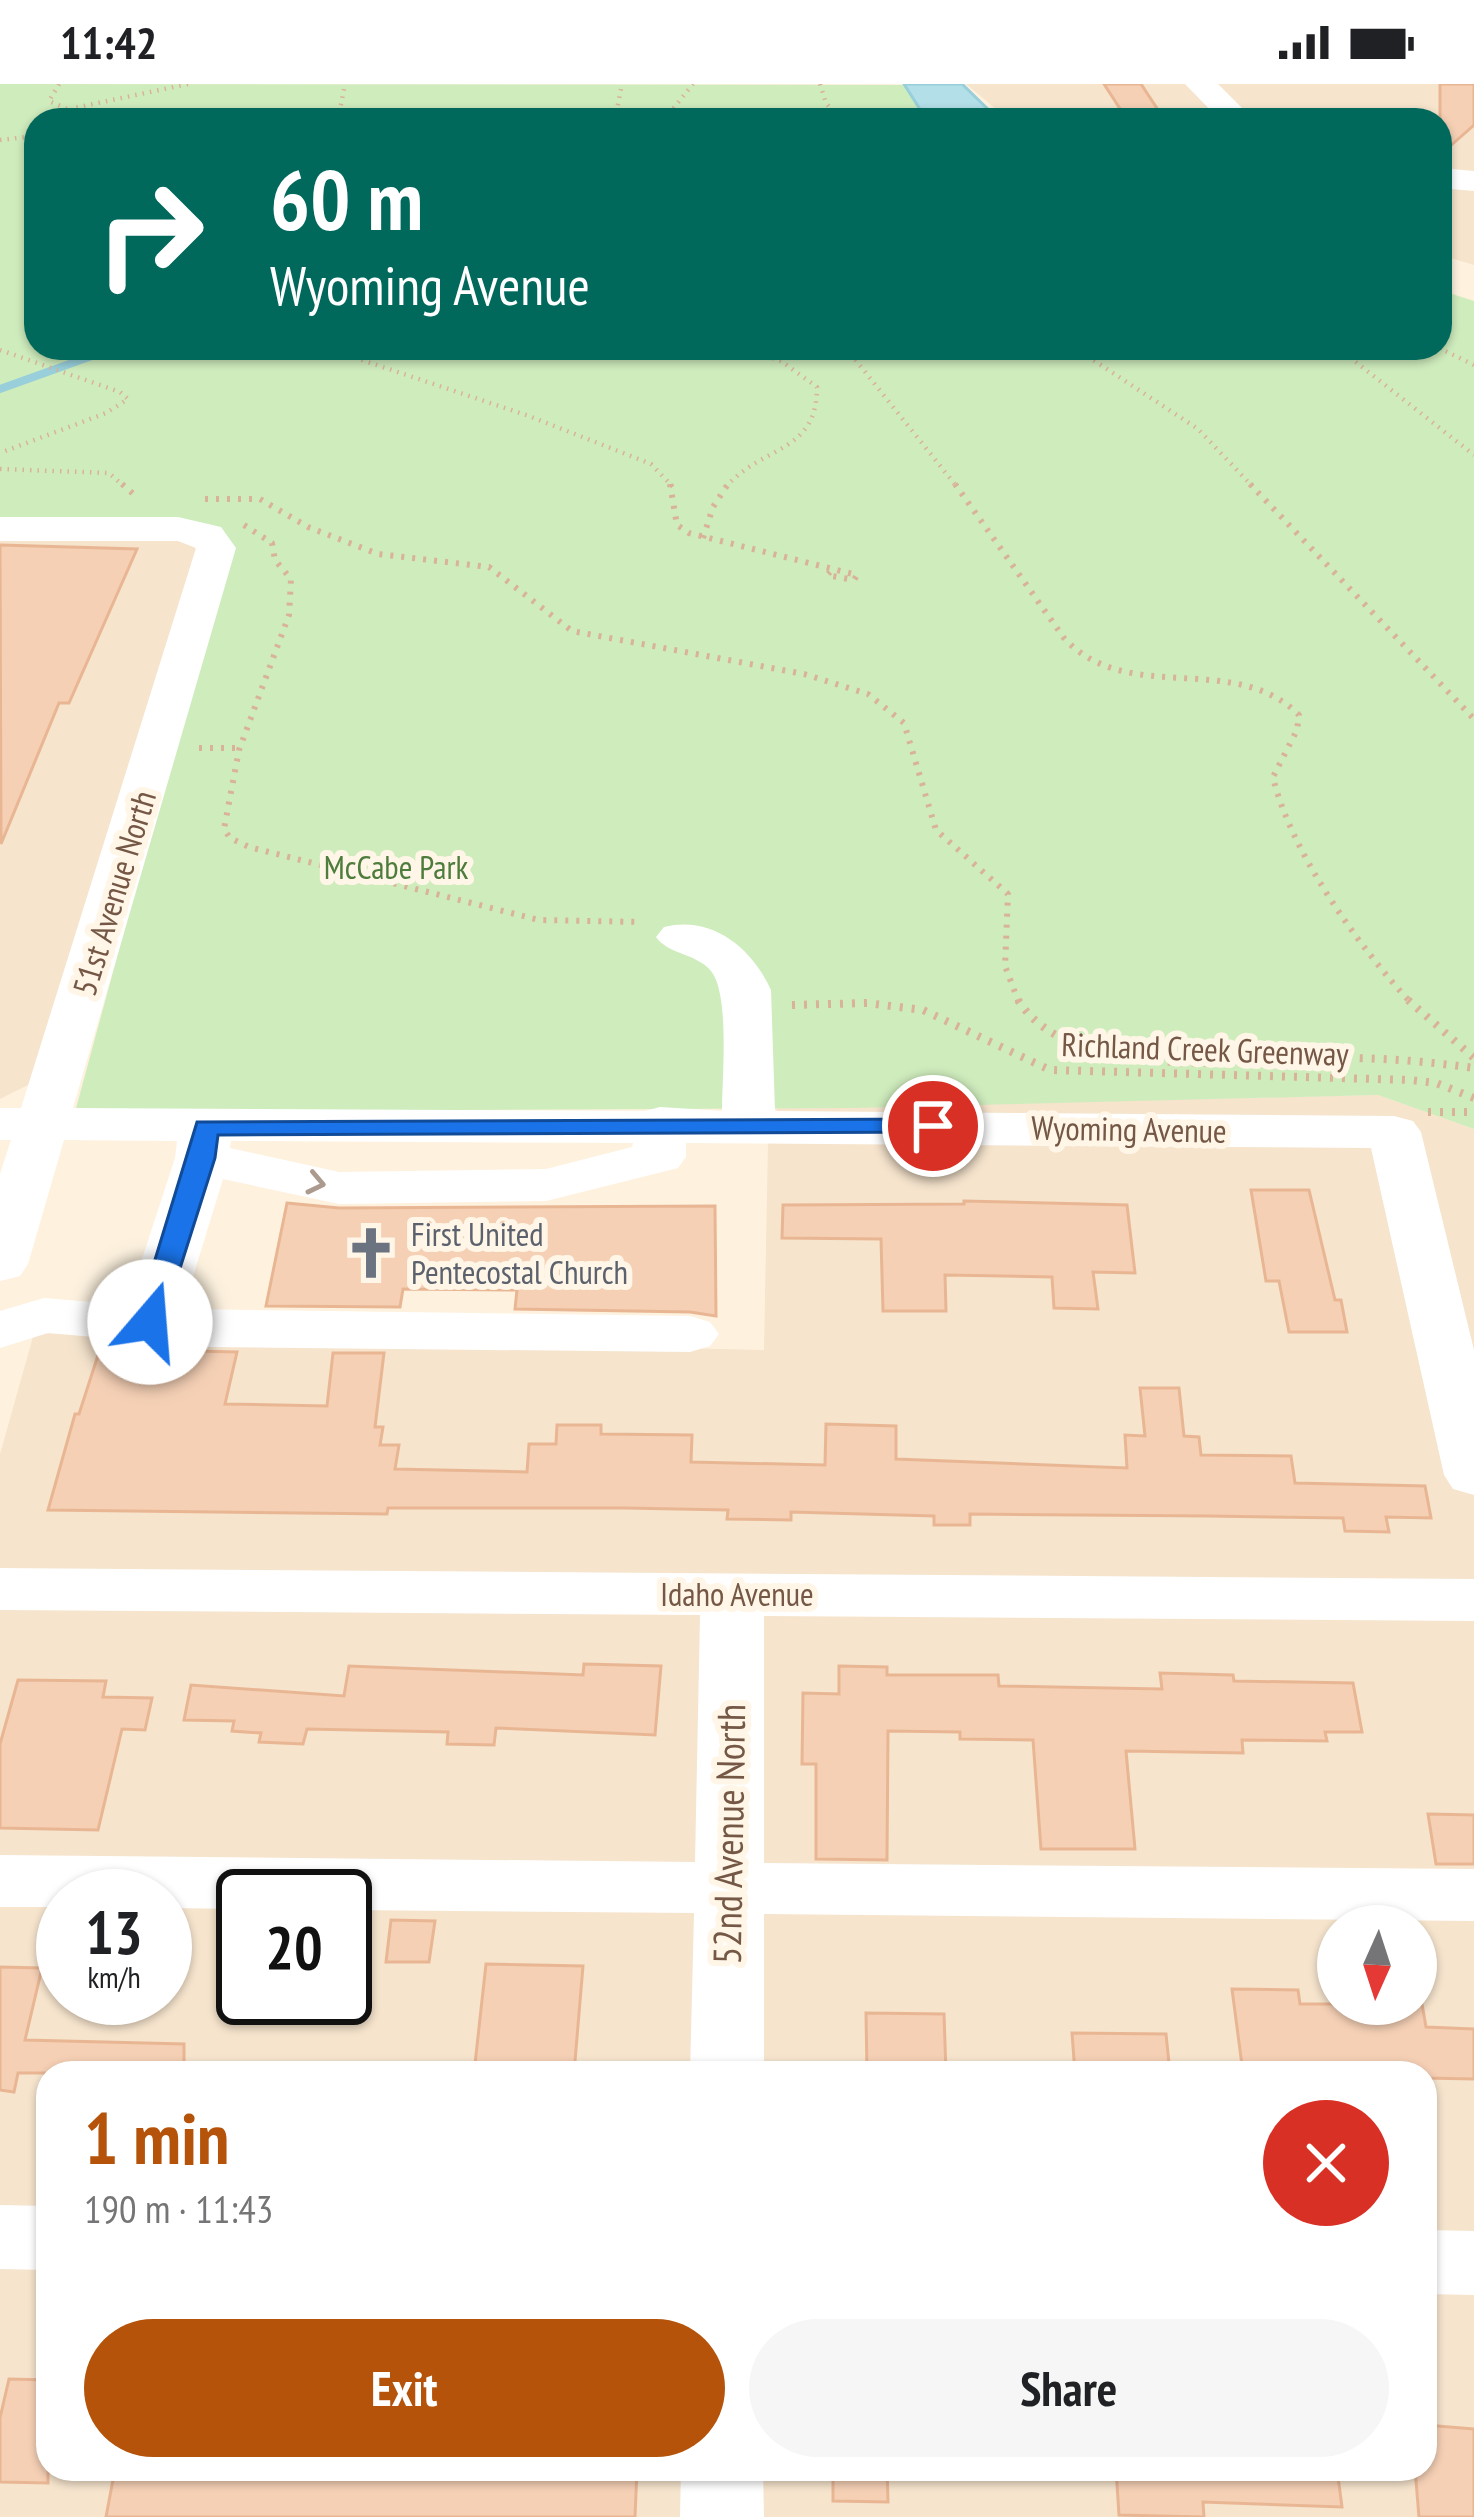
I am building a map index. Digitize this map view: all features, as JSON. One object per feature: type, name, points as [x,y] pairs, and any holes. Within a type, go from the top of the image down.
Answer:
[{"type":"street","points":[[1200,84],[1225,108]]},
{"type":"street","points":[[0,529],[206,519]]},
{"type":"street","name":"51st Avenue North","points":[[0,1264],[22,1124],[216,548],[206,519]]},
{"type":"street","points":[[670,929],[709,945],[739,970],[748,1007],[749,1124]]},
{"type":"street","points":[[22,1124],[204,1143],[150,1322]]},
{"type":"street","name":"Wyoming Avenue","points":[[204,1143],[339,1188],[362,1188],[546,1185],[659,1140],[749,1124],[1394,1132],[1474,1475]]},
{"type":"street","points":[[0,1330],[44,1315],[208,1329],[690,1334]]},
{"type":"street","name":"Idaho Avenue","points":[[0,1589],[1474,1600]]},
{"type":"street","name":"52nd Avenue North","points":[[727,2061],[731,1594]]},
{"type":"street","points":[[0,1881],[1474,1895]]},
{"type":"street","points":[[0,2237],[36,2238]]},
{"type":"street","points":[[1437,2262],[1474,2263]]},
{"type":"street","points":[[722,2481],[722,2517]]},
{"type":"path","points":[[59,84],[50,101],[65,108]]},
{"type":"path","points":[[78,108],[188,84]]},
{"type":"path","points":[[673,108],[692,84]]},
{"type":"path","points":[[0,453],[49,430],[116,410],[128,399],[29,360]]},
{"type":"path","points":[[362,360],[529,416],[651,464],[673,488],[676,525],[703,538],[830,572]]},
{"type":"path","points":[[703,538],[706,520],[728,484],[746,467],[802,437],[816,418],[817,387],[806,375],[770,360]]},
{"type":"path","points":[[856,360],[981,517],[1075,653],[1121,673],[1244,684],[1292,704],[1299,715],[1297,730],[1273,777],[1287,822],[1376,968],[1409,1004],[1474,1058]]},
{"type":"path","points":[[1093,360],[1198,429],[1474,719]]},
{"type":"path","points":[[1353,360],[1474,455]]},
{"type":"path","points":[[0,470],[109,473],[120,478],[130,494],[150,500]]},
{"type":"path","points":[[206,519],[260,499],[308,527],[378,554],[494,569],[557,624],[572,631],[805,674],[858,689],[880,701],[907,730],[936,830],[1008,894],[1004,970],[1026,1015],[1059,1039],[1139,1059],[1354,1059],[1474,1068]]},
{"type":"path","points":[[206,519],[268,538],[275,560],[292,583],[289,616],[259,706],[239,748],[224,829],[230,838],[249,848],[538,920],[670,929]]},
{"type":"path","points":[[186,748],[239,748]]},
{"type":"path","name":"Richland Creek Greenway","points":[[776,1006],[858,1003],[920,1010],[945,1018],[1021,1062],[1070,1073],[1411,1079],[1447,1086],[1474,1098]]},
{"type":"shaded area","points":[[966,84],[1474,84],[1474,265],[1452,259],[1452,108],[995,108]]},
{"type":"shaded area","points":[[0,535],[189,539],[197,551],[32,1083],[0,1099]]},
{"type":"shaded area","points":[[1378,1095],[1474,1129],[1474,2517],[0,2517],[0,1454],[34,1333],[764,1350],[768,1141],[777,1108]]},
{"type":"green space","name":"McCabe Park","points":[[0,84],[966,85],[945,108],[24,108],[24,360],[1452,360],[1452,294],[1474,301],[1474,1129],[1378,1095],[852,1108],[75,1112],[230,541],[0,523]]},
{"type":"water","points":[[904,84],[962,84],[987,108],[919,108]]},
{"type":"building","points":[[1104,84],[1141,84],[1157,108],[1120,108]]},
{"type":"building","points":[[1440,84],[1474,84],[1474,125],[1452,144],[1452,108],[1440,108]]},
{"type":"building","points":[[0,545],[137,549],[69,703],[59,703],[1,844]]},
{"type":"building","points":[[1251,1190],[1309,1190],[1347,1332],[1289,1332],[1279,1281],[1266,1281]]},
{"type":"building","points":[[964,1201],[1127,1205],[1135,1273],[1093,1272],[1098,1309],[1054,1308],[1052,1277],[945,1275],[946,1311],[883,1311],[881,1239],[782,1238],[783,1205]]},
{"type":"building","points":[[287,1203],[339,1208],[715,1206],[716,1316],[515,1309],[517,1290],[403,1289],[400,1307],[266,1306]]},
{"type":"building","points":[[100,1349],[237,1352],[225,1404],[327,1406],[333,1353],[384,1353],[375,1427],[383,1427],[380,1445],[399,1445],[395,1469],[527,1472],[529,1444],[556,1444],[557,1425],[601,1425],[601,1434],[692,1435],[691,1462],[825,1465],[826,1424],[896,1426],[896,1459],[1127,1468],[1125,1435],[1145,1436],[1140,1388],[1179,1388],[1184,1436],[1199,1437],[1201,1455],[1291,1456],[1295,1483],[1425,1486],[1431,1518],[1386,1517],[1389,1532],[1345,1531],[1343,1518],[970,1514],[970,1525],[934,1525],[934,1516],[791,1512],[791,1520],[727,1519],[728,1510],[625,1508],[388,1508],[387,1514],[48,1510],[75,1414],[79,1414]]},
{"type":"building","points":[[584,1664],[661,1666],[655,1735],[496,1728],[494,1745],[447,1744],[448,1732],[307,1729],[303,1744],[259,1742],[261,1733],[232,1731],[234,1721],[184,1720],[191,1685],[344,1696],[349,1666],[583,1675]]},
{"type":"building","points":[[839,1666],[887,1667],[887,1675],[998,1675],[999,1686],[1162,1689],[1160,1673],[1233,1675],[1234,1681],[1353,1683],[1362,1732],[1325,1732],[1327,1741],[1242,1740],[1243,1753],[1126,1751],[1135,1849],[1041,1849],[1033,1740],[888,1731],[887,1860],[816,1859],[816,1764],[802,1764],[803,1693],[839,1694]]},
{"type":"building","points":[[18,1680],[106,1681],[103,1697],[152,1698],[145,1730],[122,1729],[98,1830],[0,1828],[0,1744]]},
{"type":"building","points":[[1428,1814],[1474,1815],[1474,1864],[1436,1864]]},
{"type":"building","points":[[391,1920],[435,1921],[429,1962],[386,1962]]},
{"type":"building","points":[[486,1964],[583,1966],[575,2061],[475,2061]]},
{"type":"building","points":[[0,1967],[36,1968],[36,1993],[25,2040],[184,2044],[184,2061],[36,2061],[36,2073],[18,2073],[14,2092],[0,2090]]},
{"type":"building","points":[[1232,1989],[1298,1990],[1300,2004],[1317,2004],[1317,2025],[1474,2029],[1474,2079],[1437,2078],[1437,2061],[1241,2061]]},
{"type":"building","points":[[866,2013],[944,2014],[946,2061],[867,2061]]},
{"type":"building","points":[[1072,2033],[1166,2034],[1169,2061],[1074,2061]]},
{"type":"building","points":[[9,2379],[36,2380],[36,2481],[48,2483],[0,2482],[0,2418]]},
{"type":"building","points":[[1437,2426],[1474,2429],[1474,2517],[1419,2517],[1416,2481],[1437,2481]]},
{"type":"building","points":[[113,2481],[636,2481],[635,2517],[106,2517]]},
{"type":"building","points":[[833,2481],[887,2481],[888,2502],[833,2501]]},
{"type":"building","points":[[1117,2481],[1339,2481],[1342,2507],[1203,2502],[1204,2517],[1119,2515]]},
{"type":"waterway","points":[[0,389],[81,360]]},
{"type":"place","name":"First United Pentecostal Church","points":[[371,1253]]},
{"type":"route","points":[[150,1322],[202,1158],[206,1127],[933,1126]]}]
